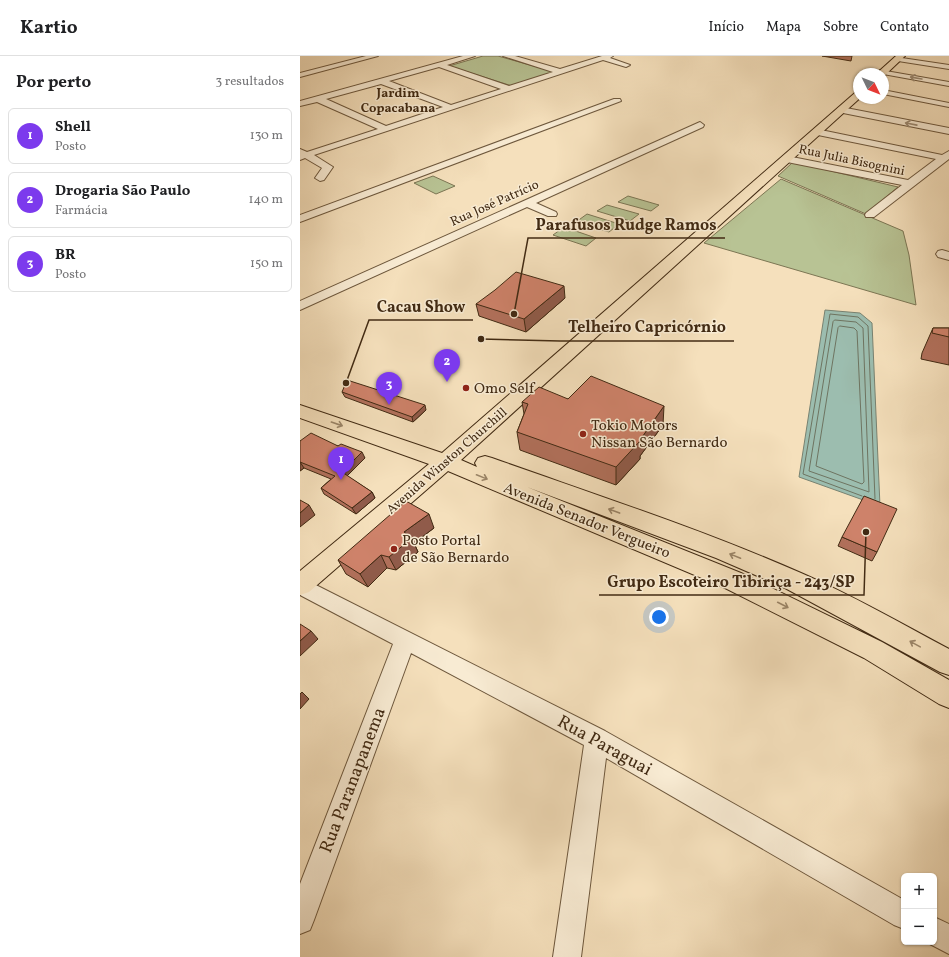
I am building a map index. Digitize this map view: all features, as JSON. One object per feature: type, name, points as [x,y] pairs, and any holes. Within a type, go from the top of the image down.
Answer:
[{"type":"main road","points":[[888,68],[900,57]]},
{"type":"main road","name":"Avenida Winston Churchill","points":[[300,585],[451,457],[853,99]]},
{"type":"main road","name":"Avenida Senador Vergueiro","points":[[300,395],[451,457],[732,580],[873,650],[949,695]]},
{"type":"main road","name":"Avenida Senador Vergueiro","points":[[300,411],[451,457],[724,552],[794,581],[949,663]]},
{"type":"street","points":[[300,75],[374,56]]},
{"type":"street","points":[[300,104],[471,56]]},
{"type":"street","points":[[507,56],[561,72]]},
{"type":"street","points":[[302,155],[452,108],[606,57],[626,65]]},
{"type":"street","points":[[900,57],[949,67]]},
{"type":"street","points":[[439,65],[510,89]]},
{"type":"street","points":[[889,74],[949,84]]},
{"type":"street","points":[[381,81],[452,108]]},
{"type":"street","points":[[889,93],[949,105]]},
{"type":"street","points":[[318,99],[386,129]]},
{"type":"street","points":[[300,219],[617,101]]},
{"type":"street","points":[[841,110],[949,131]]},
{"type":"street","name":"Rua José Patrício","points":[[300,306],[700,124]]},
{"type":"street","points":[[816,132],[946,156]]},
{"type":"street","points":[[302,155],[328,167],[320,178]]},
{"type":"street","points":[[870,215],[946,156]]},
{"type":"street","name":"Rua Julia Bisognini","points":[[787,158],[911,184]]},
{"type":"street","points":[[526,203],[552,214]]},
{"type":"street","name":"Rua Paraguai","points":[[300,585],[597,739],[901,912]]},
{"type":"street","name":"Rua Paranapanema","points":[[300,920],[308,886],[405,640]]},
{"type":"street","points":[[567,957],[597,739]]},
{"type":"street","points":[[937,933],[949,940]]},
{"type":"green space","points":[[483,56],[498,56],[555,72],[512,86],[449,66]]},
{"type":"green space","points":[[793,162],[898,187],[866,214],[778,176]]},
{"type":"green space","points":[[433,176],[455,186],[436,194],[414,183]]},
{"type":"green space","points":[[781,179],[903,231],[909,255],[916,305],[704,243]]},
{"type":"green space","points":[[628,196],[659,205],[651,211],[618,202]]},
{"type":"green space","points":[[607,205],[639,214],[630,221],[597,211]]},
{"type":"green space","points":[[587,214],[619,224],[609,232],[576,222]]},
{"type":"green space","points":[[564,227],[596,238],[586,246],[553,235]]},
{"type":"water","points":[[825,310],[860,313],[872,323],[880,506],[799,477]]},
{"type":"building","points":[[516,272],[564,286],[524,319],[476,304],[495,290]]},
{"type":"building","points":[[933,328],[949,328],[949,337],[932,333]]},
{"type":"building","name":"Tokio Motors Nissan São Bernardo","points":[[591,376],[664,406],[641,440],[616,467],[517,432],[528,404],[522,402],[539,387],[568,399]]},
{"type":"building","points":[[347,380],[425,405],[412,417],[342,392]]},
{"type":"building","points":[[311,433],[338,446],[341,444],[362,452],[342,472],[372,492],[352,508],[321,488],[335,476],[300,462],[300,441]]},
{"type":"building","points":[[864,496],[897,509],[877,552],[842,537]]},
{"type":"building","points":[[300,500],[309,505],[300,513]]},
{"type":"building","points":[[406,501],[429,514],[404,532],[412,538],[389,557],[381,555],[360,574],[338,560]]},
{"type":"building","points":[[300,624],[311,631],[300,641]]},
{"type":"place","name":"Parafusos Rudge Ramos","points":[[514,314]]},
{"type":"place","name":"Telheiro Capricórnio","points":[[481,339]]},
{"type":"place","name":"Drogaria São Paulo","points":[[447,382]]},
{"type":"place","name":"Cacau Show","points":[[346,383]]},
{"type":"place","name":"Omo Self","points":[[466,388]]},
{"type":"place","name":"BR","points":[[389,405]]},
{"type":"place","name":"Tokio Motors Nissan São Bernardo","points":[[583,434]]},
{"type":"place","name":"Shell","points":[[341,480]]},
{"type":"place","name":"Grupo Escoteiro Tibiriça - 243/SP","points":[[866,532]]},
{"type":"place","name":"Posto Portal de São Bernardo","points":[[394,549]]},
{"type":"district","name":"Jardim Copacabana","points":[[398,100]]}]
